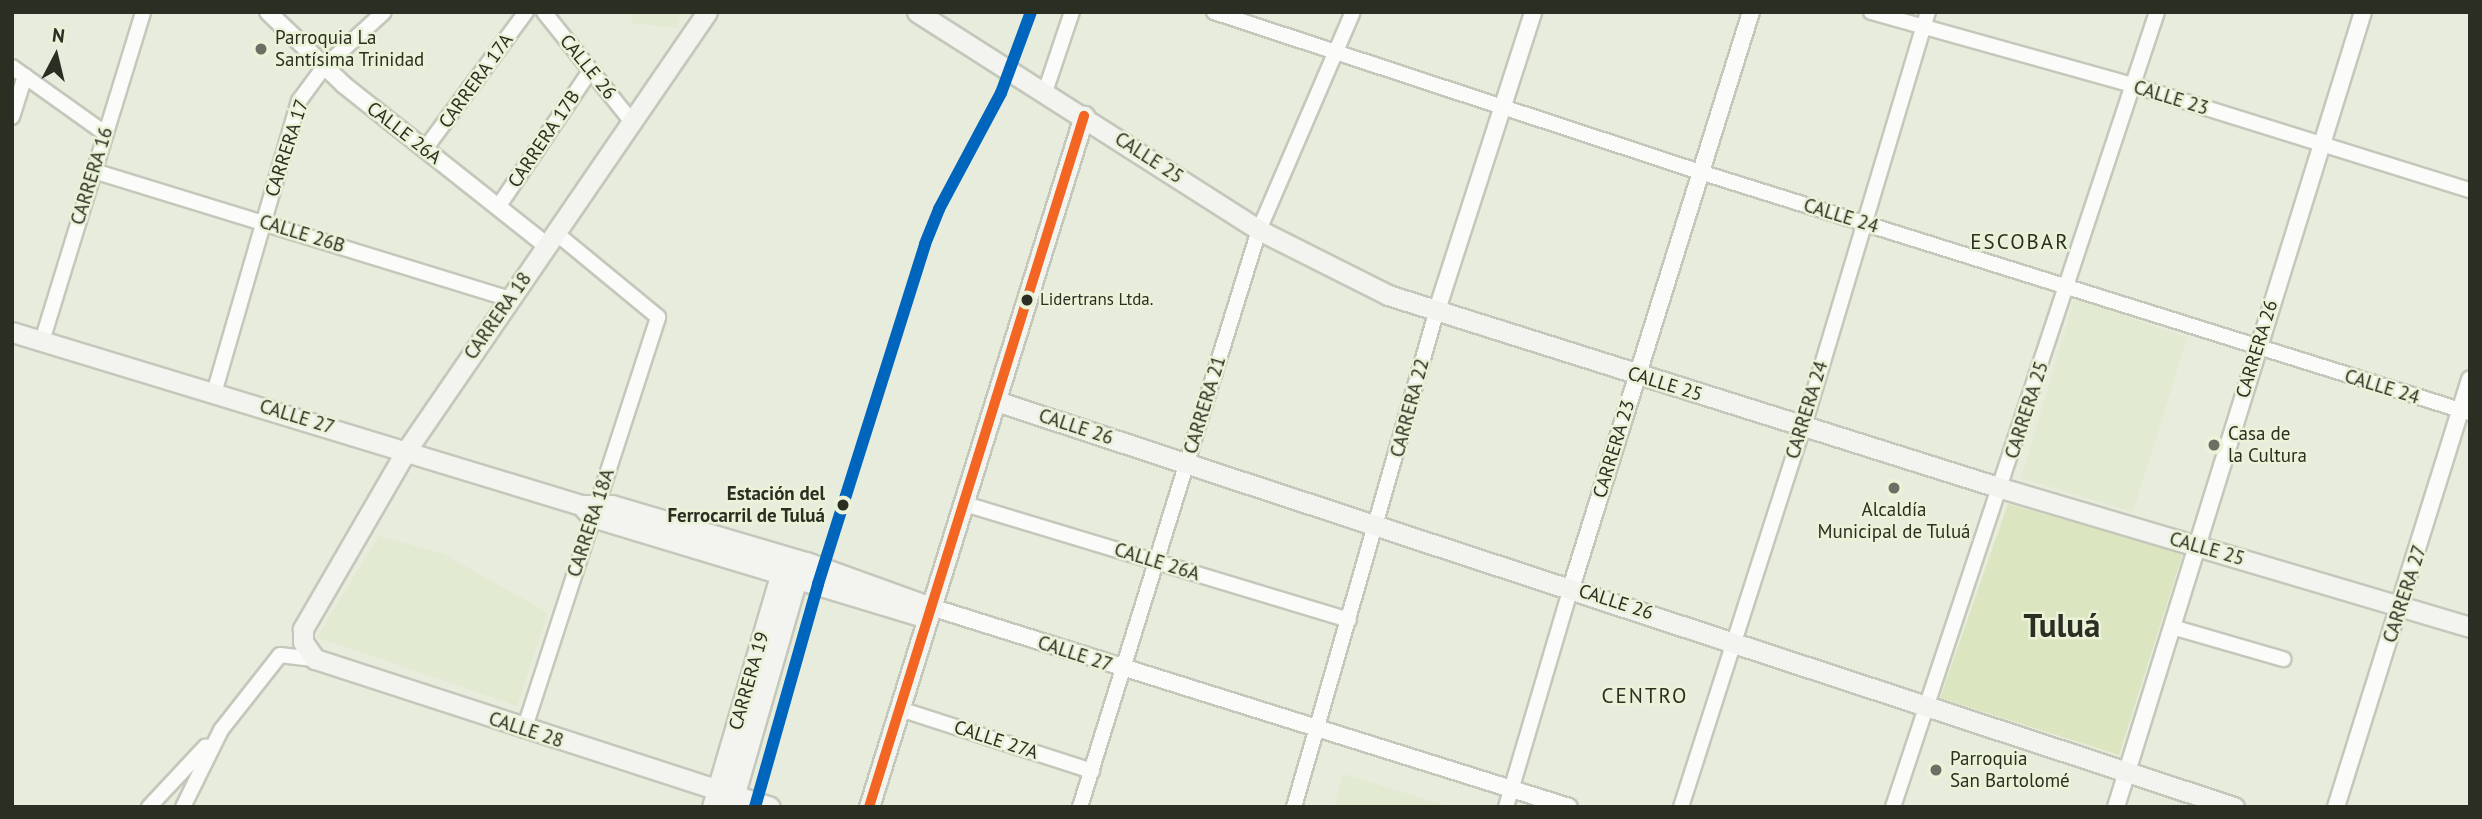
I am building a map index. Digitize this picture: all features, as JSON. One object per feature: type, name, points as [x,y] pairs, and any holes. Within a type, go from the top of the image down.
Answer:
[{"type":"main road","name":"CARRERA 18","points":[[315,659],[303,642],[303,629],[406,451],[707,12]]},
{"type":"main road","name":"CALLE 25","points":[[917,12],[1259,230],[1361,284],[1436,313],[2001,488],[2470,627]]},
{"type":"main road","points":[[869,807],[932,613],[1084,116]]},
{"type":"main road","name":"CALLE 27","points":[[12,332],[590,509],[612,505],[932,613]]},
{"type":"main road","name":"CALLE 26","points":[[996,401],[1377,527],[1735,640],[2234,807]]},
{"type":"main road","name":"CARRERA 19","points":[[723,800],[792,567]]},
{"type":"main road","name":"CALLE 28","points":[[315,659],[723,800],[770,807]]},
{"type":"street","name":"CARRERA 16","points":[[42,341],[143,12]]},
{"type":"street","name":"CALLE 26A","points":[[268,12],[324,67],[498,207],[551,239],[658,317]]},
{"type":"street","name":"CARRERA 17","points":[[215,393],[292,119],[309,84],[384,12]]},
{"type":"street","name":"CARRERA 17A","points":[[425,149],[526,12]]},
{"type":"street","name":"CALLE 26","points":[[544,12],[632,122]]},
{"type":"street","points":[[1045,92],[1072,12]]},
{"type":"street","name":"CALLE 24","points":[[1214,12],[1700,172],[2068,286],[2256,349],[2465,412]]},
{"type":"street","name":"CARRERA 21","points":[[1080,807],[1259,230],[1353,12]]},
{"type":"street","name":"CARRERA 22","points":[[1294,807],[1377,527],[1436,313],[1533,12]]},
{"type":"street","name":"CARRERA 23","points":[[1506,807],[1636,375],[1751,12]]},
{"type":"street","name":"CALLE 23","points":[[1871,12],[1925,19],[2470,190]]},
{"type":"street","name":"CARRERA 25","points":[[1893,807],[2157,12]]},
{"type":"street","name":"CARRERA 26","points":[[2116,807],[2256,349],[2363,12]]},
{"type":"street","name":"CARRERA 24","points":[[1681,807],[1804,425],[1862,222],[1925,19]]},
{"type":"street","points":[[12,67],[106,134]]},
{"type":"street","name":"CARRERA 17B","points":[[498,207],[590,71]]},
{"type":"street","points":[[12,117],[25,76]]},
{"type":"street","name":"CALLE 26B","points":[[94,172],[510,299]]},
{"type":"street","name":"CARRERA 18A","points":[[524,730],[590,509],[658,317]]},
{"type":"street","name":"CARRERA 27","points":[[2336,807],[2465,412],[2470,380]]},
{"type":"street","name":"CALLE 26A","points":[[965,504],[1349,621]]},
{"type":"street","name":"CALLE 27","points":[[932,613],[1569,807]]},
{"type":"street","points":[[2172,627],[2283,659]]},
{"type":"street","points":[[149,807],[221,730],[280,655],[315,659]]},
{"type":"street","name":"CALLE 27A","points":[[900,709],[1092,771]]},
{"type":"street","points":[[183,807],[221,730]]},
{"type":"shaded area","points":[[633,12],[680,12],[677,28],[632,23]]},
{"type":"shaded area","points":[[2075,298],[2187,338],[2133,512],[2021,478]]},
{"type":"shaded area","points":[[2008,504],[2183,553],[2119,755],[1940,698]]},
{"type":"shaded area","points":[[379,536],[444,554],[548,613],[517,706],[317,637]]},
{"type":"shaded area","points":[[1343,774],[1451,807],[1334,807]]},
{"type":"transit line","points":[[755,807],[818,584],[925,244],[939,209],[1001,93],[1031,12]]},
{"type":"transit line","points":[[869,807],[1084,116]]},
{"type":"place","name":"Parroquia La Santísima Trinidad","points":[[261,49]]},
{"type":"place","name":"Lidertrans Ltda.","points":[[1027,300]]},
{"type":"place","name":"Casa de la Cultura","points":[[2214,445]]},
{"type":"place","name":"Alcaldía Municipal de Tuluá","points":[[1894,488]]},
{"type":"place","name":"Estación del Ferrocarril de Tuluá","points":[[843,505]]},
{"type":"place","name":"Parroquia San Bartolomé","points":[[1936,770]]},
{"type":"district","name":"ESCOBAR","points":[[2020,242]]},
{"type":"district","name":"Tuluá","points":[[2062,625]]},
{"type":"district","name":"CENTRO","points":[[1645,696]]}]
